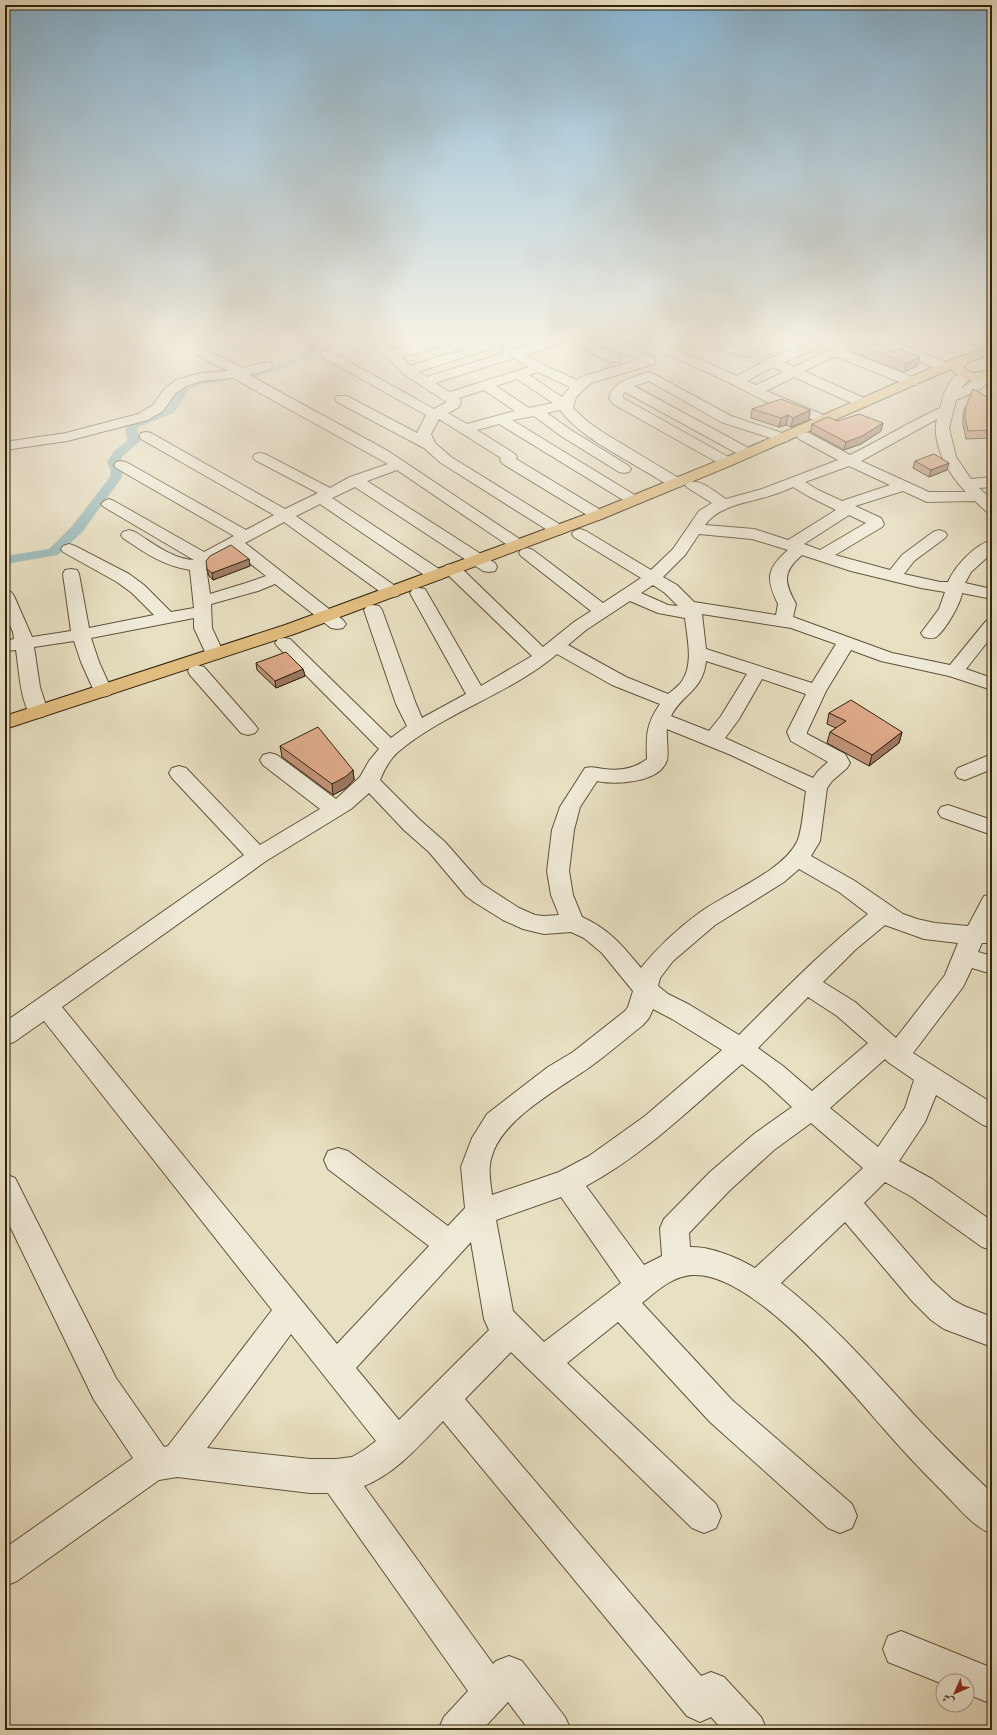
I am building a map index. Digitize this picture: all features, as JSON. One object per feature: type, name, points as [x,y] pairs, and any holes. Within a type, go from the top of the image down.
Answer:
[{"type":"main road","points":[[5,723],[215,654],[332,620],[374,604],[419,593],[457,573],[522,549],[580,534],[723,466],[747,453],[822,421]]},
{"type":"main road","points":[[723,466],[804,436],[831,421]]},
{"type":"main road","points":[[522,549],[558,530],[633,500],[685,484]]},
{"type":"main road","points":[[374,604],[392,592],[436,575],[457,573]]},
{"type":"main road","points":[[5,734],[284,643],[332,620]]},
{"type":"street","points":[[5,446],[67,437],[128,421]]},
{"type":"street","points":[[324,421],[383,454],[522,549],[602,611]]},
{"type":"street","points":[[389,421],[429,445],[446,460],[558,530]]},
{"type":"street","points":[[405,421],[425,430]]},
{"type":"street","points":[[429,445],[424,434],[430,421]]},
{"type":"street","points":[[451,421],[466,428],[510,457],[507,460],[508,461],[598,515]]},
{"type":"street","points":[[466,428],[493,421]]},
{"type":"street","points":[[503,421],[633,500]]},
{"type":"street","points":[[546,421],[629,472]]},
{"type":"street","points":[[579,421],[644,465],[724,504]]},
{"type":"street","points":[[650,421],[723,466]]},
{"type":"street","points":[[688,421],[747,453]]},
{"type":"street","points":[[732,421],[783,438]]},
{"type":"street","points":[[5,1035],[258,856],[335,810],[355,795],[369,781],[376,766],[390,748],[418,728],[477,696],[550,652],[580,626],[653,578],[679,552],[706,514],[724,504],[767,492],[849,461],[896,430],[922,421]]},
{"type":"street","points":[[944,421],[942,428],[948,457],[967,484],[992,509]]},
{"type":"street","points":[[146,436],[392,592]]},
{"type":"street","points":[[804,436],[849,461],[927,497],[978,496]]},
{"type":"street","points":[[260,457],[324,495],[436,575]]},
{"type":"street","points":[[121,465],[240,539],[278,577],[332,620]]},
{"type":"street","points":[[129,535],[165,559],[185,564],[201,562],[240,539],[324,495],[378,470],[399,465]]},
{"type":"street","points":[[604,482],[644,465]]},
{"type":"street","points":[[355,480],[484,563]]},
{"type":"street","points":[[794,481],[813,493],[875,522],[876,524],[821,556]]},
{"type":"street","points":[[967,484],[992,482]]},
{"type":"street","points":[[783,621],[787,604],[778,585],[778,575],[796,547],[845,508],[904,486]]},
{"type":"street","points":[[109,504],[201,562]]},
{"type":"street","points":[[278,519],[374,604],[406,704],[418,728]]},
{"type":"street","points":[[696,529],[754,534],[821,556],[921,583],[954,588],[968,588],[992,594]]},
{"type":"street","points":[[573,923],[562,895],[558,871],[563,830],[570,807],[592,773],[609,777],[631,775],[656,762],[655,733],[660,719],[672,702],[693,679],[697,666],[697,652],[691,610],[671,589],[580,534]]},
{"type":"street","points":[[894,576],[908,558],[939,535]]},
{"type":"street","points":[[930,633],[951,603],[954,595],[954,588],[963,571],[992,545]]},
{"type":"street","points":[[69,549],[123,578],[138,589],[167,618]]},
{"type":"street","points":[[201,562],[203,628],[215,654]]},
{"type":"street","points":[[457,573],[550,652],[672,702]]},
{"type":"street","points":[[70,574],[81,635],[90,662],[103,691]]},
{"type":"street","points":[[5,646],[81,635],[167,618],[203,606],[278,577]]},
{"type":"street","points":[[419,593],[477,696]]},
{"type":"street","points":[[629,594],[664,609],[691,610],[795,623],[846,643],[887,656],[954,671],[992,684]]},
{"type":"street","points":[[5,596],[22,632],[31,687],[38,712]]},
{"type":"street","points":[[954,671],[992,625]]},
{"type":"street","points":[[284,643],[390,748]]},
{"type":"street","points":[[704,1516],[499,1319],[480,1212],[475,1167],[482,1146],[496,1122],[557,1075],[582,1059],[634,1018],[640,1011],[649,974],[654,966],[693,930],[724,908],[776,876],[798,859],[809,840],[817,788],[825,776],[840,763],[838,759],[796,735],[796,732],[846,643]]},
{"type":"street","points":[[697,652],[818,691]]},
{"type":"street","points":[[197,671],[248,728]]},
{"type":"street","points":[[713,740],[729,719],[758,671]]},
{"type":"street","points":[[660,719],[713,740],[817,788]]},
{"type":"street","points":[[270,760],[335,810]]},
{"type":"street","points":[[965,773],[992,761]]},
{"type":"street","points":[[179,772],[258,856]]},
{"type":"street","points":[[369,781],[412,825],[437,847],[474,890],[482,896],[511,914],[531,923],[544,925],[573,923],[592,932],[610,947],[645,989],[660,1001],[681,1012],[741,1049],[774,1074],[840,1133],[880,1165],[922,1188],[992,1237]]},
{"type":"street","points":[[948,812],[992,828]]},
{"type":"street","points":[[798,859],[844,884],[883,914],[901,923],[920,929],[952,934],[983,934]]},
{"type":"street","points":[[677,1262],[674,1228],[719,1182],[764,1142],[891,1050],[944,996],[955,980],[964,957],[983,934],[992,902]]},
{"type":"street","points":[[336,1367],[480,1212],[567,1182],[599,1164],[654,1124],[741,1049],[847,944],[883,914]]},
{"type":"street","points":[[964,957],[992,965]]},
{"type":"street","points":[[806,983],[846,1009],[891,1050],[992,1117]]},
{"type":"street","points":[[46,1005],[398,1444]]},
{"type":"street","points":[[759,1284],[867,1183],[916,1114],[922,1099],[928,1075]]},
{"type":"street","points":[[338,1160],[450,1244]]},
{"type":"street","points":[[567,1182],[630,1294],[721,1411],[840,1516]]},
{"type":"street","points":[[5,1187],[105,1389],[167,1462]]},
{"type":"street","points":[[846,1203],[922,1291],[942,1310],[955,1318],[992,1332]]},
{"type":"street","points":[[543,1362],[657,1273],[677,1262],[701,1260],[727,1268],[759,1284],[803,1321],[908,1432],[992,1517]]},
{"type":"street","points":[[167,1462],[290,1310]]},
{"type":"street","points":[[5,1569],[142,1471],[167,1462],[310,1476],[336,1476],[356,1472],[376,1462],[398,1444],[511,1330]]},
{"type":"street","points":[[444,1398],[700,1703],[711,1690],[748,1730]]},
{"type":"street","points":[[336,1476],[491,1693]]},
{"type":"street","points":[[901,1649],[992,1686]]},
{"type":"street","points":[[457,1730],[509,1674],[552,1730]]},
{"type":"building","points":[[819,421],[878,421],[883,423],[862,436],[846,442],[812,424]]},
{"type":"building","points":[[966,421],[992,421],[992,430],[968,431]]},
{"type":"building","points":[[934,454],[949,463],[931,470],[915,461]]},
{"type":"building","points":[[231,545],[249,559],[212,573],[207,569],[206,561],[210,556]]},
{"type":"building","points":[[286,652],[303,669],[275,681],[256,663]]},
{"type":"building","points":[[851,700],[902,732],[872,755],[830,732],[846,721],[829,713]]},
{"type":"building","points":[[318,727],[353,770],[345,777],[332,784],[280,746]]},
{"type":"waterway","points":[[5,560],[53,552],[78,528],[116,477],[117,470],[113,462],[118,454],[134,441],[131,432],[133,425],[144,421]]}]
